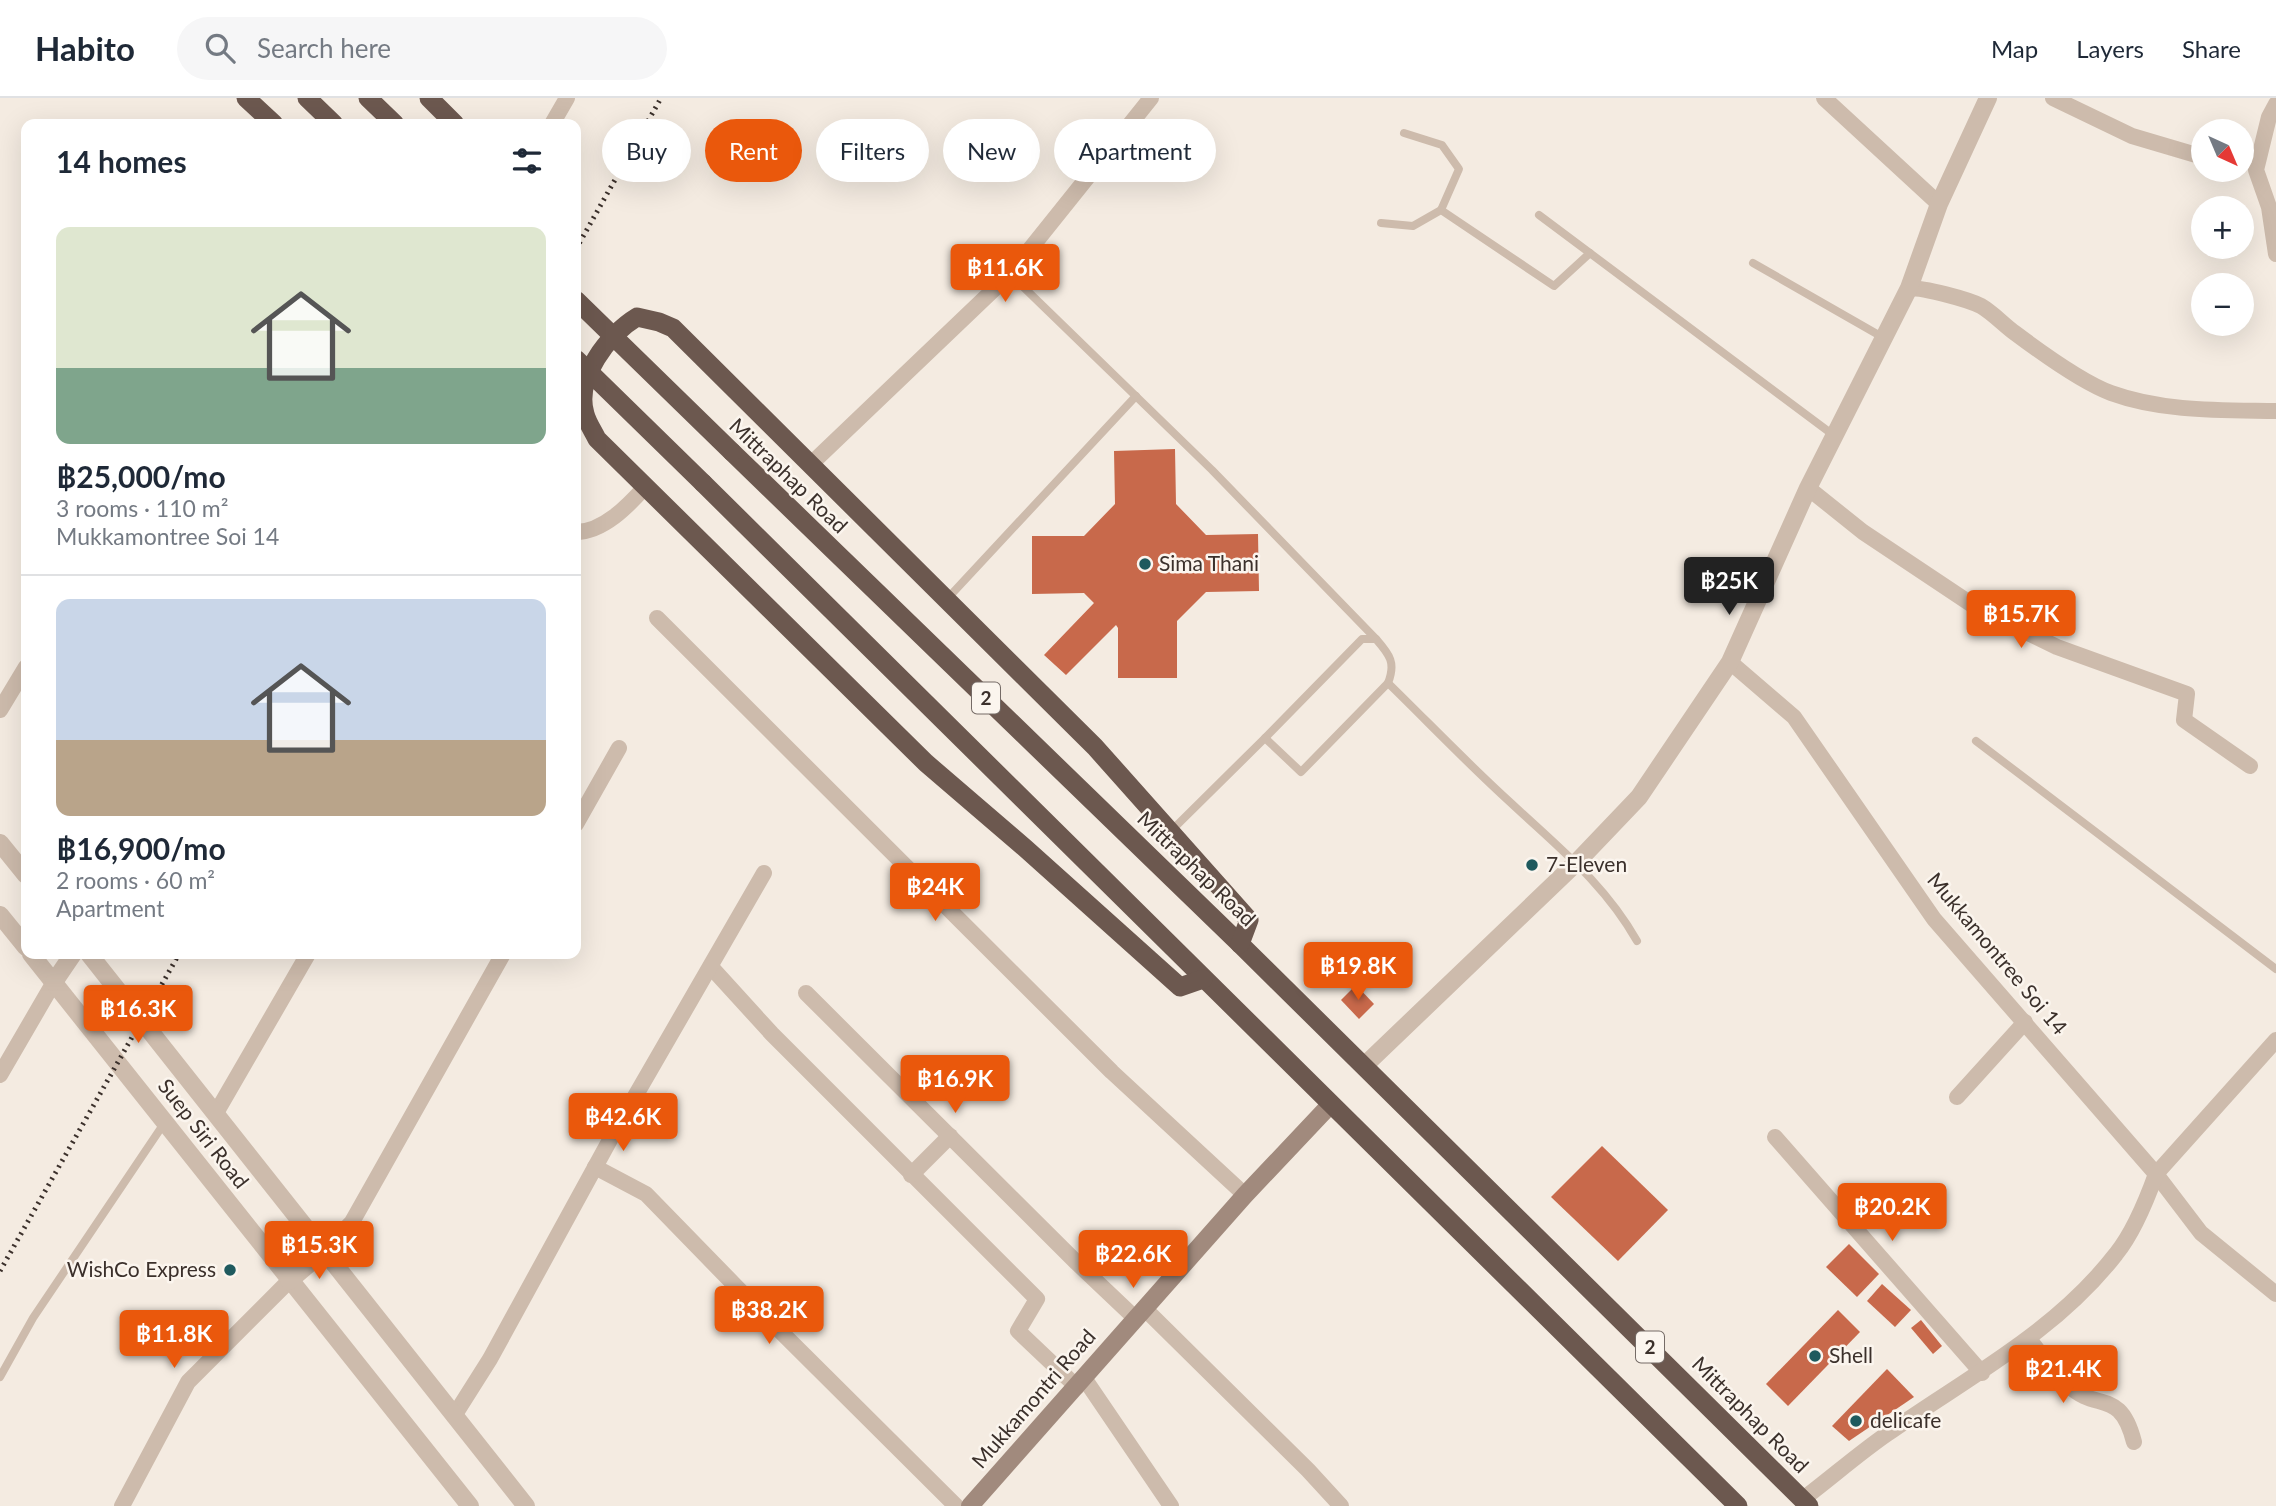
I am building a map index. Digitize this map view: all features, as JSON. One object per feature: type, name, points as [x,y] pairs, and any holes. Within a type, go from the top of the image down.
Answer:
[{"type":"highway","points":[[246,98],[269,119]]},
{"type":"highway","points":[[307,98],[329,119]]},
{"type":"highway","points":[[368,98],[390,119]]},
{"type":"highway","points":[[429,98],[450,119]]},
{"type":"highway","name":"Mittraphap Road","points":[[581,305],[1240,944],[1806,1503]]},
{"type":"highway","points":[[1203,979],[1180,987],[926,763],[597,439],[584,413],[584,387],[594,360],[621,327],[637,317],[673,328],[947,599],[1095,747],[1249,920],[1240,944]]},
{"type":"highway","name":"2","points":[[581,364],[1738,1506]]},
{"type":"main road","name":"Mukkamontri Road","points":[[970,1506],[1139,1313],[1330,1105]]},
{"type":"street","points":[[555,119],[567,98]]},
{"type":"street","points":[[810,464],[1010,274],[1151,98]]},
{"type":"street","points":[[1824,98],[1940,204]]},
{"type":"street","points":[[1364,1066],[1577,862],[1639,797],[1730,662],[1808,488],[1909,288],[1940,204],[1987,98]]},
{"type":"street","points":[[2053,98],[2132,136],[2191,153]]},
{"type":"street","points":[[2254,155],[2276,104]]},
{"type":"street","points":[[2254,176],[2273,207],[2276,254]]},
{"type":"street","points":[[1909,288],[1921,288],[1981,306],[2056,361],[2110,393],[2162,405],[2209,410],[2276,411]]},
{"type":"street","points":[[581,532],[623,512],[645,487]]},
{"type":"street","points":[[1808,488],[1863,532],[1977,608],[2057,647],[2187,694],[2184,720],[2250,766]]},
{"type":"street","points":[[657,618],[1112,1072],[1245,1195]]},
{"type":"street","name":"Mukkamontree Soi 14","points":[[1730,662],[1794,717],[1934,919],[2156,1174],[2201,1233],[2276,1294]]},
{"type":"street","points":[[0,710],[21,675]]},
{"type":"street","points":[[581,815],[619,748]]},
{"type":"street","points":[[0,843],[21,870]]},
{"type":"street","points":[[454,1416],[490,1359],[595,1167],[764,873]]},
{"type":"street","points":[[0,915],[21,941]]},
{"type":"street","name":"Suep Siri Road","points":[[35,959],[470,1506]]},
{"type":"street","points":[[0,1075],[70,959]]},
{"type":"street","name":"Suep Siri Road","points":[[93,959],[526,1506]]},
{"type":"street","points":[[216,1113],[305,959]]},
{"type":"street","points":[[122,1506],[188,1382],[352,1222],[500,959]]},
{"type":"street","points":[[710,967],[911,1175],[1037,1298],[1018,1331],[1080,1382],[1171,1506]]},
{"type":"street","points":[[806,993],[1077,1263],[1139,1313],[1308,1470],[1341,1506]]},
{"type":"street","points":[[1957,1097],[2025,1022]]},
{"type":"street","points":[[1806,1503],[1886,1434],[1982,1373],[2029,1339],[2077,1298],[2118,1253],[2148,1196],[2156,1174],[2276,1040]]},
{"type":"street","points":[[911,1175],[950,1136]]},
{"type":"street","points":[[1775,1137],[1982,1373]]},
{"type":"street","points":[[595,1167],[646,1194],[957,1506]]},
{"type":"street","points":[[2029,1339],[2068,1386],[2121,1411],[2129,1423],[2134,1442]]},
{"type":"lane","points":[[1381,223],[1413,226],[1441,210],[1459,169],[1442,145],[1405,133]]},
{"type":"lane","points":[[1441,210],[1553,286],[1590,253]]},
{"type":"lane","points":[[1539,215],[1836,436]]},
{"type":"lane","points":[[1753,263],[1884,338]]},
{"type":"lane","points":[[1010,274],[1136,396],[1388,652],[1393,669],[1388,683],[1301,772],[1265,738]]},
{"type":"lane","points":[[947,599],[1136,396]]},
{"type":"lane","points":[[1171,831],[1362,639],[1376,639]]},
{"type":"lane","points":[[1388,683],[1510,803],[1577,862],[1605,893],[1637,941]]},
{"type":"lane","points":[[1976,741],[2276,969]]},
{"type":"lane","points":[[0,1377],[33,1318],[165,1122]]},
{"type":"building","name":"Sima Thani","points":[[1175,449],[1176,504],[1206,535],[1258,534],[1259,591],[1206,592],[1177,621],[1177,678],[1118,678],[1116,625],[1066,675],[1044,655],[1094,603],[1084,593],[1032,594],[1032,536],[1084,536],[1115,504],[1114,451]]},
{"type":"building","points":[[1356,985],[1374,1004],[1359,1019],[1341,1000]]},
{"type":"building","points":[[1602,1146],[1668,1210],[1618,1261],[1551,1197]]},
{"type":"building","points":[[1849,1244],[1879,1274],[1857,1297],[1826,1267]]},
{"type":"building","points":[[1882,1284],[1911,1310],[1895,1327],[1867,1301]]},
{"type":"building","points":[[1838,1310],[1860,1332],[1788,1406],[1766,1384]]},
{"type":"building","points":[[1921,1320],[1942,1346],[1933,1354],[1911,1328]]},
{"type":"building","points":[[1887,1369],[1914,1397],[1849,1441],[1832,1426]]},
{"type":"railway","points":[[581,240],[661,98]]},
{"type":"railway","points":[[0,1271],[176,959]]},
{"type":"place","name":"Sima Thani","points":[[1145,564]]},
{"type":"place","name":"7-Eleven","points":[[1532,865]]},
{"type":"place","name":"WishCo Express","points":[[230,1270]]},
{"type":"place","name":"Shell","points":[[1815,1356]]},
{"type":"place","name":"delicafe","points":[[1856,1421]]}]
